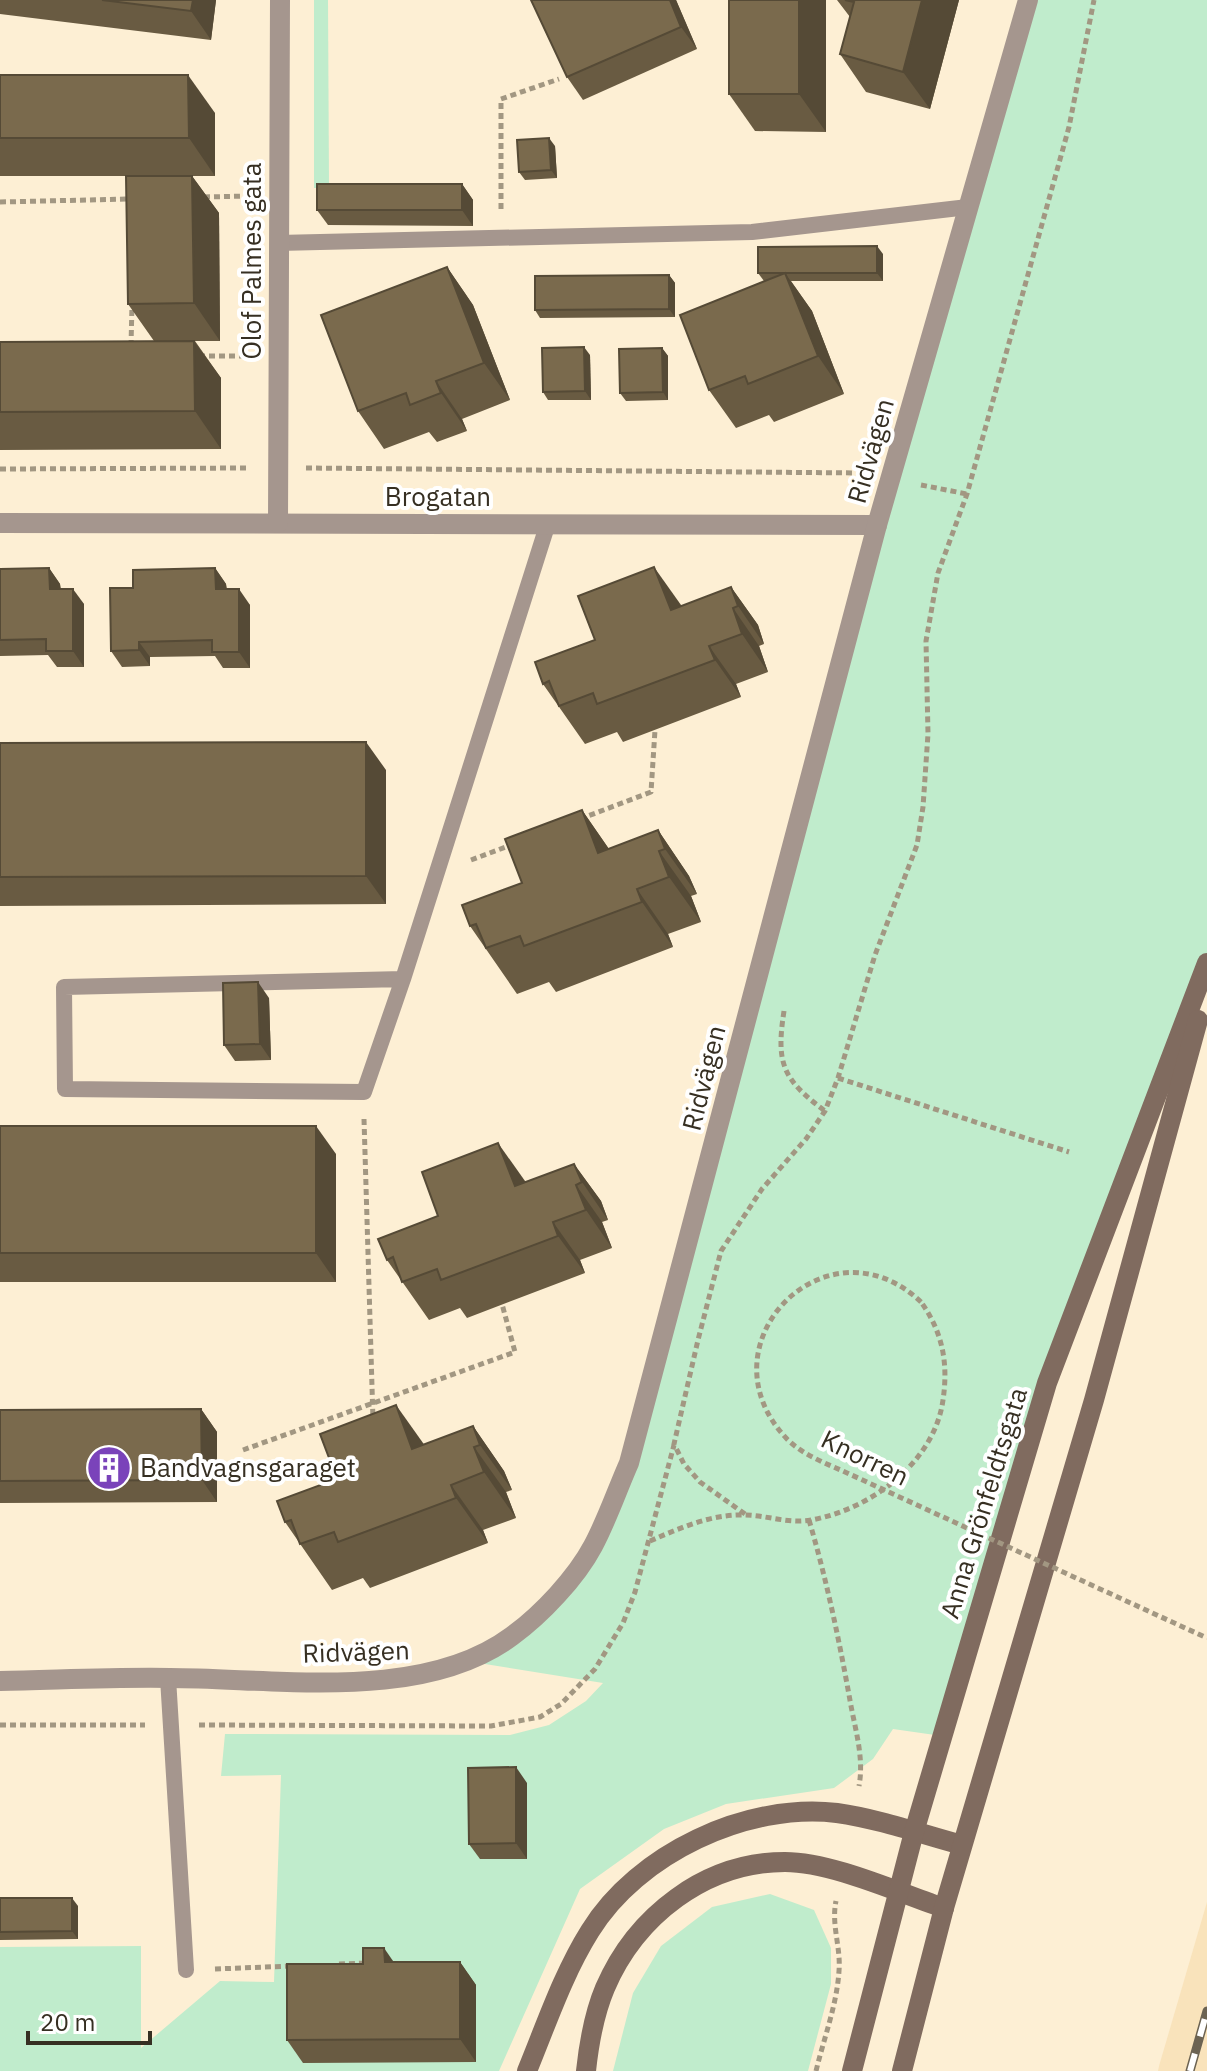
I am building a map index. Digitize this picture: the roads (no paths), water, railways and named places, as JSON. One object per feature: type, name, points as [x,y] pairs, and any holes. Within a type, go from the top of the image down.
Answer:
[{"type":"main road","name":"Anna Grönfeldtsgata","points":[[852,2071],[914,1832],[1047,1383],[1207,963]]},
{"type":"main road","points":[[902,2071],[944,1908],[1094,1400],[1207,985]]},
{"type":"main road","points":[[527,2071],[590,1931],[627,1886],[680,1846],[740,1823],[807,1813],[853,1816],[962,1845]]},
{"type":"main road","points":[[586,2071],[590,2037],[604,1990],[617,1964],[640,1930],[664,1907],[714,1877],[755,1865],[787,1862],[822,1868],[944,1908]]},
{"type":"street","name":"Olof Palmes gata","points":[[278,523],[280,0]]},
{"type":"street","name":"Ridvägen","points":[[0,1681],[168,1678],[373,1682],[421,1675],[466,1661],[510,1638],[537,1616],[592,1548],[633,1448],[877,525],[1028,0]]},
{"type":"street","name":"Brogatan","points":[[0,523],[877,525]]},
{"type":"lane","points":[[278,243],[752,232],[968,207]]},
{"type":"lane","points":[[403,979],[64,987],[65,1089],[364,1092],[403,979],[548,523]]},
{"type":"lane","points":[[168,1678],[186,1970]]},
{"type":"railway","points":[[1190,2071],[1207,2011]]},
{"type":"place","name":"Bandvagnsgaraget","points":[[109,1468]]}]
